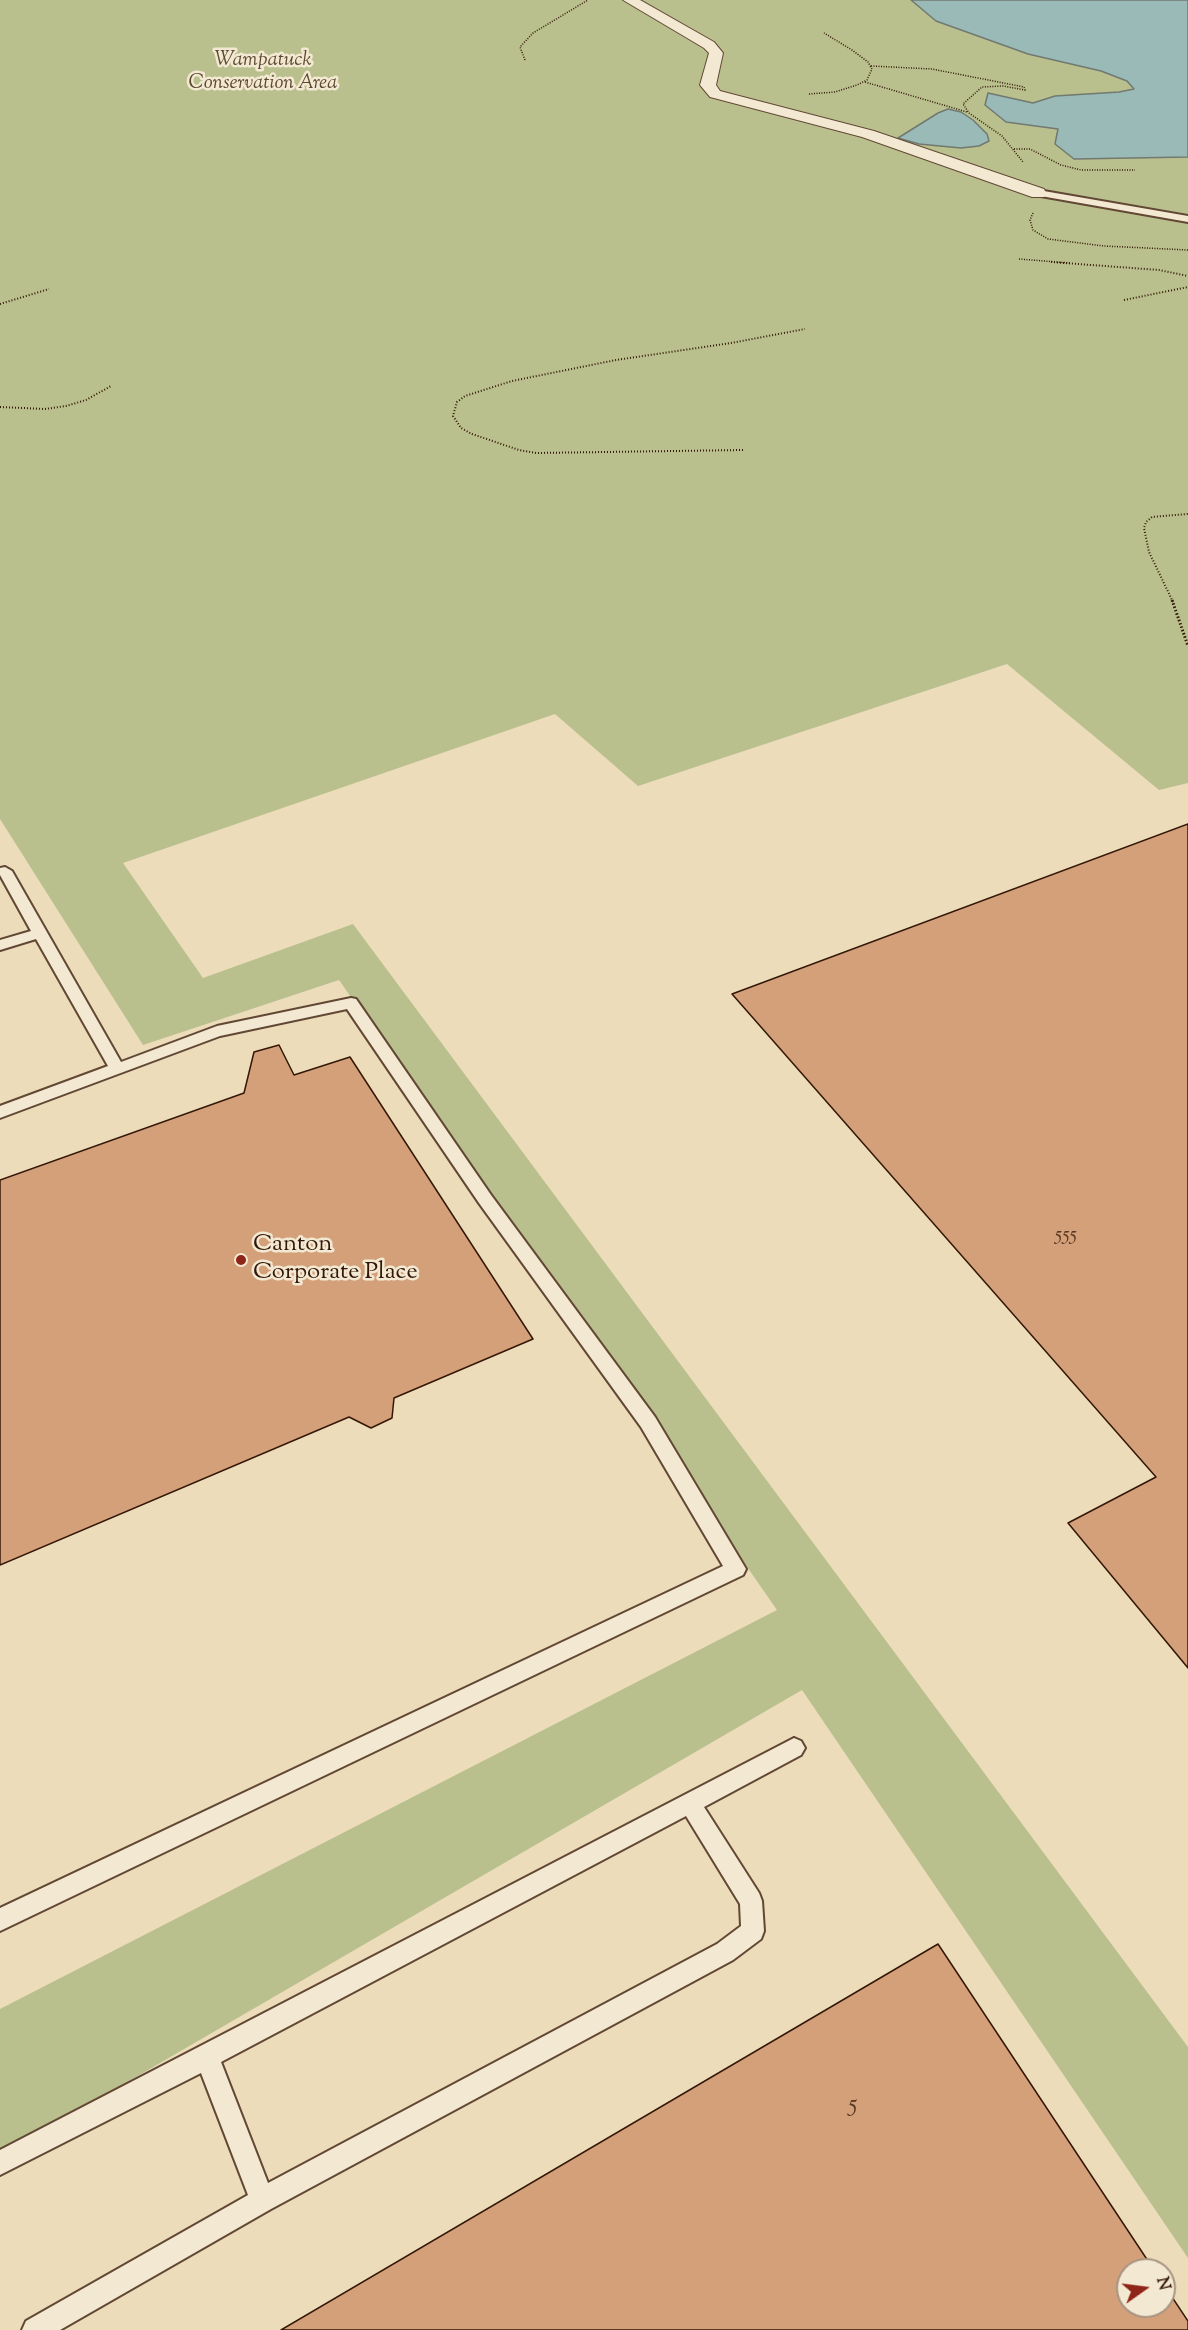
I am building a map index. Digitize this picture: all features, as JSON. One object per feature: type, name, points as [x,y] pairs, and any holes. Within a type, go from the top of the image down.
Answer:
[{"type":"street","points":[[630,0],[709,45],[716,53],[708,85],[715,94],[868,134],[1043,194]]},
{"type":"lane","points":[[1043,194],[1188,219]]},
{"type":"lane","points":[[2,868],[117,1069]]},
{"type":"lane","points":[[0,945],[40,933]]},
{"type":"lane","points":[[0,1112],[217,1031],[351,1003],[485,1198],[648,1422],[736,1569],[0,1920]]},
{"type":"lane","points":[[0,2163],[207,2058],[794,1748]]},
{"type":"lane","points":[[35,2330],[262,2199],[725,1952],[753,1931],[752,1900],[688,1802]]},
{"type":"lane","points":[[207,2058],[262,2199]]},
{"type":"path","points":[[525,60],[520,47],[532,33],[588,0]]},
{"type":"path","points":[[824,33],[852,50],[871,66],[932,69],[1002,81],[1026,89],[982,87],[965,100],[963,104],[969,113]]},
{"type":"path","points":[[807,94],[841,91],[864,82],[871,75],[871,66]]},
{"type":"path","points":[[864,82],[940,102],[969,113],[989,124],[1014,149],[1043,194],[1044,205],[1032,214],[1030,220],[1033,230],[1040,237],[1104,246],[1188,250]]},
{"type":"path","points":[[1014,149],[1030,149],[1061,165],[1081,170],[1135,170]]},
{"type":"path","points":[[1019,260],[1159,270],[1188,276]]},
{"type":"path","points":[[1124,300],[1188,287]]},
{"type":"path","points":[[0,304],[49,289]]},
{"type":"path","points":[[743,450],[536,453],[519,450],[472,434],[461,428],[453,416],[458,402],[465,396],[512,381],[616,360],[744,341],[805,329]]},
{"type":"path","points":[[0,407],[45,409],[86,400],[111,386]]},
{"type":"path","points":[[1188,514],[1152,517],[1146,522],[1144,528],[1149,552],[1170,594],[1188,646]]},
{"type":"green space","name":"Wampatuck Conservation Area","points":[[0,0],[911,0],[936,21],[1028,54],[1101,71],[1127,81],[1135,89],[1055,96],[1033,103],[988,93],[1006,122],[1059,129],[1055,144],[1074,159],[1188,157],[1188,783],[1159,790],[1007,664],[638,786],[555,714],[123,863],[203,978],[353,924],[1188,2047],[1188,2258],[802,1690],[0,2156],[0,2009],[777,1610],[339,980],[143,1045],[0,819]]},
{"type":"water","points":[[911,0],[1188,0],[1188,157],[1074,159],[1055,144],[1058,129],[1006,122],[985,105],[988,93],[1033,103],[1055,96],[1134,89],[1127,81],[1101,71],[1028,54],[936,21]]},
{"type":"water","points":[[948,109],[961,112],[973,120],[987,134],[989,141],[979,146],[961,148],[919,144],[898,138],[938,113]]},
{"type":"building","points":[[1188,824],[1188,1668],[1068,1523],[1156,1477],[732,994]]},
{"type":"building","name":"Canton Corporate Place","points":[[279,1045],[294,1075],[350,1057],[533,1339],[394,1398],[392,1418],[371,1428],[349,1417],[0,1565],[0,1180],[244,1093],[254,1052]]},
{"type":"building","points":[[938,1944],[1146,2258],[1116,2258],[1116,2318],[1176,2318],[1176,2303],[1188,2321],[1188,2330],[281,2330]]},
{"type":"place","name":"Canton Corporate Place","points":[[241,1260]]}]
